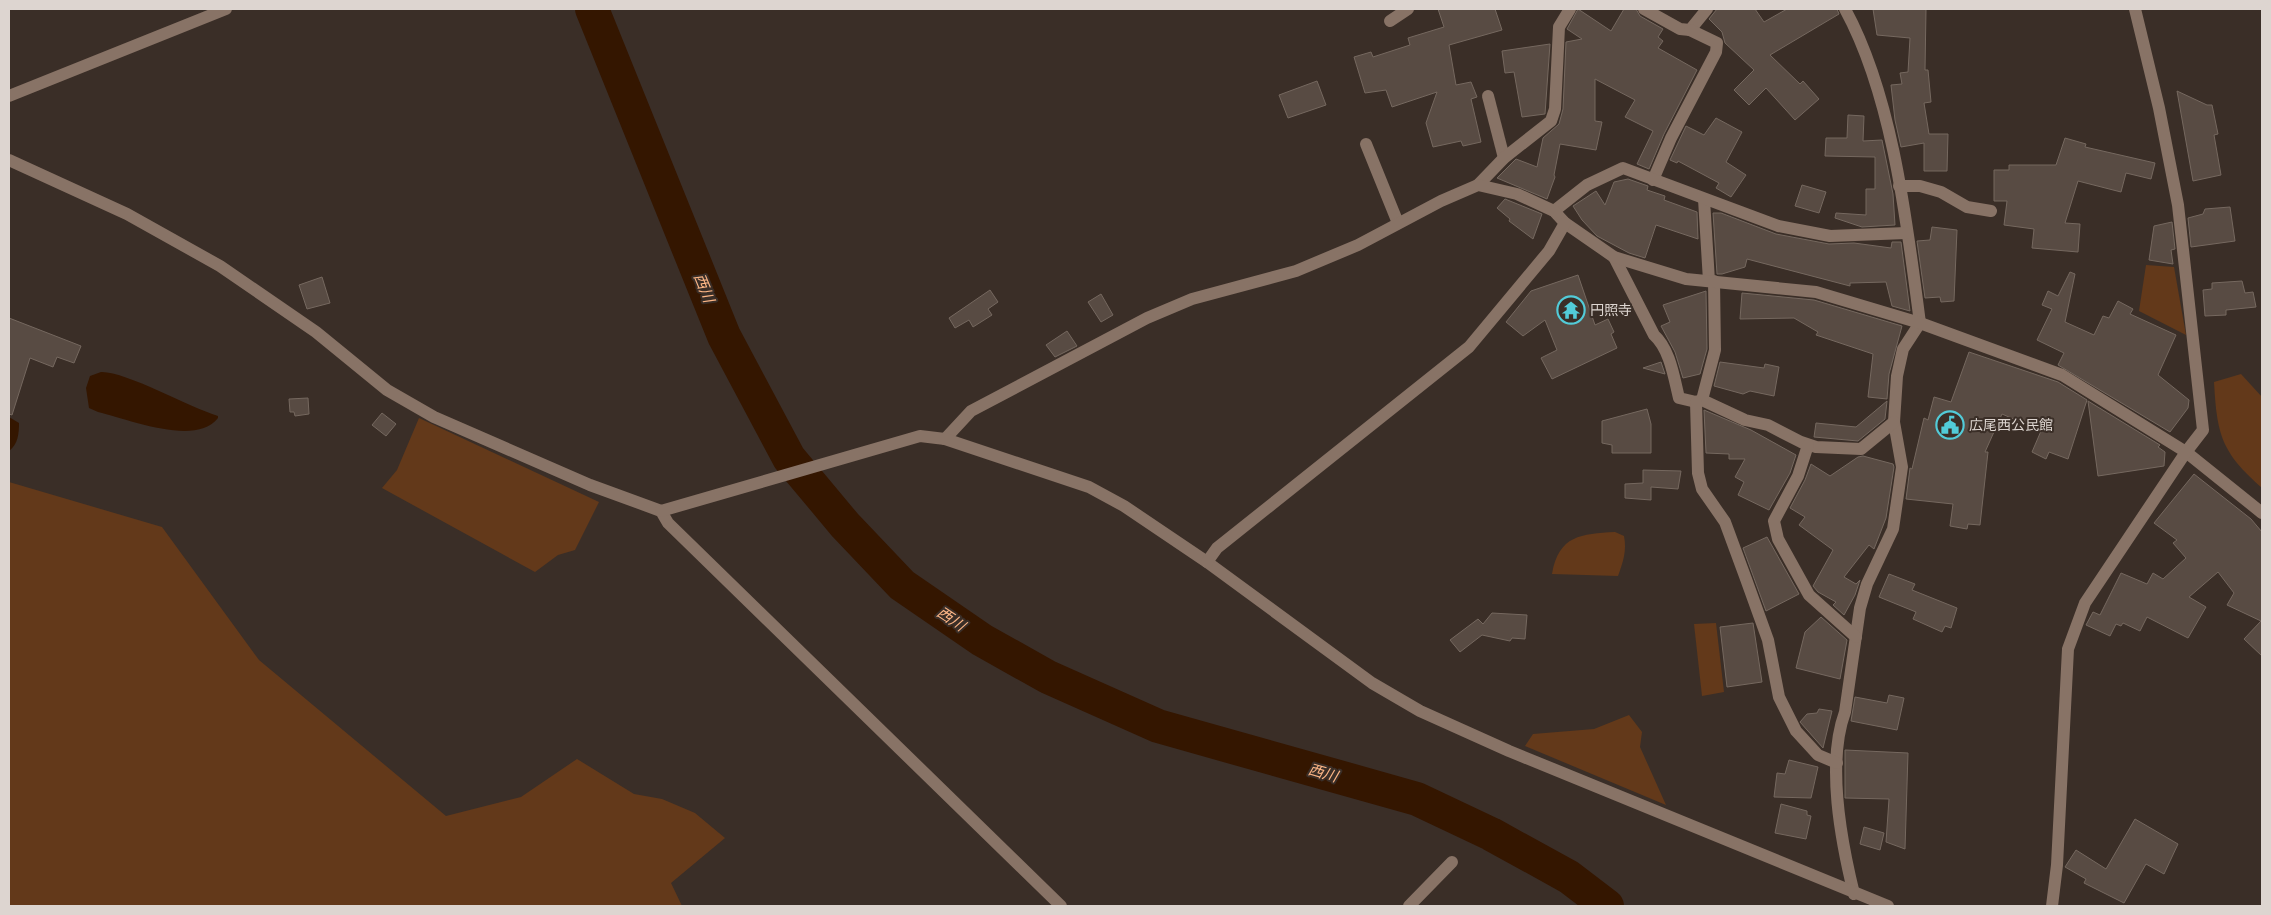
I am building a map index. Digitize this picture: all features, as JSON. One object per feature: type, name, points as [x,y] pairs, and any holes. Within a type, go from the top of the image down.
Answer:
[{"type":"street","points":[[9,96],[226,9]]},
{"type":"street","points":[[1390,21],[1408,9]]},
{"type":"street","points":[[945,439],[971,411],[1147,318],[1192,298],[1296,271],[1358,245],[1398,223],[1478,185],[1504,158],[1551,121],[1554,109],[1559,27],[1570,9]]},
{"type":"street","points":[[1644,9],[1680,29],[1690,30],[1717,43],[1716,52],[1671,138],[1653,180]]},
{"type":"street","points":[[1690,30],[1707,9]]},
{"type":"street","points":[[1845,9],[1860,38],[1891,139],[1920,324],[1903,349],[1897,376],[1894,422],[1902,467],[1893,529],[1867,584],[1856,637],[1845,712],[1840,726],[1837,764],[1841,830],[1854,894]]},
{"type":"street","points":[[2052,906],[2057,865],[2068,649],[2085,603],[2186,452],[2203,430],[2189,287],[2178,205],[2163,128],[2135,9]]},
{"type":"street","points":[[1488,96],[1504,158]]},
{"type":"street","points":[[1366,144],[1398,223]]},
{"type":"street","points":[[9,160],[127,214],[220,266],[316,332],[388,390],[434,417],[572,477],[661,511],[920,436],[945,439],[1089,487],[1124,506],[1208,562],[1372,683],[1420,711],[1509,751],[1854,894],[1888,906]]},
{"type":"street","points":[[1554,211],[1587,185],[1623,168],[1778,226],[1830,236],[1906,234]]},
{"type":"street","points":[[1478,185],[1509,192],[1554,211],[1565,223],[1614,257],[1686,279],[1816,292],[1920,324],[2062,375],[2186,452],[2262,513]]},
{"type":"street","points":[[1899,186],[1920,186],[1941,192],[1967,207],[1991,211]]},
{"type":"street","points":[[1704,199],[1715,350],[1699,401],[1698,473],[1702,489],[1725,522],[1768,640],[1779,697],[1787,716],[1796,731],[1818,755],[1837,764]]},
{"type":"street","points":[[1208,562],[1217,548],[1469,347],[1549,251],[1565,223]]},
{"type":"street","points":[[1614,257],[1654,336],[1660,340],[1668,357],[1679,398],[1699,401],[1744,420],[1768,425],[1808,445],[1861,449],[1894,422]]},
{"type":"street","points":[[1808,445],[1798,476],[1774,521],[1778,539],[1809,595],[1856,637]]},
{"type":"street","points":[[661,511],[668,523],[767,621],[1061,906]]},
{"type":"street","points":[[1409,906],[1452,862]]},
{"type":"shaded area","points":[[2146,265],[2174,267],[2186,335],[2139,311]]},
{"type":"shaded area","points":[[101,372],[112,373],[141,383],[218,416],[218,418],[208,426],[194,430],[178,431],[143,425],[98,412],[89,408],[86,388],[90,376]]},
{"type":"shaded area","points":[[2241,374],[2262,397],[2262,488],[2248,475],[2230,453],[2224,441],[2217,416],[2214,382]]},
{"type":"shaded area","points":[[9,417],[19,423],[19,431],[14,445],[9,451]]},
{"type":"shaded area","points":[[419,418],[599,502],[575,550],[558,555],[535,572],[382,488],[397,470]]},
{"type":"shaded area","points":[[9,482],[162,527],[259,660],[446,816],[521,797],[577,759],[634,794],[662,799],[695,813],[725,838],[671,883],[682,906],[9,906]]},
{"type":"shaded area","points":[[1615,532],[1624,536],[1625,541],[1624,556],[1618,576],[1552,574],[1560,551],[1573,539],[1592,534]]},
{"type":"shaded area","points":[[1716,623],[1724,692],[1702,696],[1694,624]]},
{"type":"shaded area","points":[[1629,715],[1642,732],[1640,747],[1666,805],[1525,746],[1533,734],[1594,729]]},
{"type":"building","points":[[1438,9],[1495,9],[1502,30],[1449,45],[1456,85],[1471,82],[1477,97],[1471,99],[1481,142],[1463,146],[1461,141],[1433,147],[1426,123],[1437,92],[1392,107],[1386,90],[1365,93],[1354,57],[1371,52],[1373,57],[1410,45],[1408,38],[1444,27]]},
{"type":"building","points":[[1578,9],[1611,31],[1624,9],[1636,9],[1640,16],[1663,29],[1658,37],[1663,41],[1658,48],[1697,70],[1664,134],[1649,169],[1637,164],[1653,131],[1625,117],[1635,100],[1595,79],[1595,121],[1602,122],[1596,150],[1560,144],[1555,177],[1547,199],[1497,178],[1516,159],[1537,167],[1543,138],[1559,124],[1563,109],[1566,42],[1582,39],[1567,29]]},
{"type":"building","points":[[1717,9],[1755,9],[1764,22],[1787,9],[1837,9],[1839,14],[1770,55],[1800,84],[1803,81],[1819,99],[1795,120],[1766,88],[1749,105],[1734,90],[1754,70],[1725,43],[1722,32],[1709,19]]},
{"type":"building","points":[[1873,9],[1926,9],[1925,70],[1928,70],[1931,102],[1924,103],[1929,134],[1948,134],[1947,171],[1924,171],[1924,143],[1901,147],[1895,120],[1891,85],[1902,84],[1900,73],[1908,72],[1910,38],[1877,35]]},
{"type":"building","points":[[1550,44],[1545,114],[1522,117],[1514,72],[1505,73],[1502,51]]},
{"type":"building","points":[[1317,81],[1326,105],[1288,118],[1279,95]]},
{"type":"building","points":[[2177,91],[2207,105],[2212,105],[2218,134],[2214,135],[2221,175],[2193,181]]},
{"type":"building","points":[[1848,115],[1864,116],[1863,141],[1882,140],[1893,194],[1895,225],[1862,227],[1835,218],[1836,213],[1866,215],[1866,189],[1875,189],[1875,157],[1825,156],[1826,138],[1847,138]]},
{"type":"building","points":[[1716,118],[1742,132],[1726,162],[1746,175],[1731,197],[1716,188],[1719,183],[1678,161],[1677,163],[1670,160],[1686,126],[1704,135]]},
{"type":"building","points":[[2065,138],[2086,144],[2085,147],[2155,163],[2151,179],[2126,173],[2121,192],[2078,181],[2065,223],[2080,224],[2078,252],[2032,248],[2034,229],[2004,225],[2007,201],[1994,201],[1994,170],[2009,170],[2009,165],[2056,165]]},
{"type":"building","points":[[1628,179],[1648,186],[1647,190],[1665,196],[1664,200],[1697,212],[1698,239],[1656,225],[1645,258],[1629,253],[1597,236],[1582,220],[1573,206],[1596,191],[1605,205],[1614,182]]},
{"type":"building","points":[[1802,185],[1826,192],[1819,213],[1795,206]]},
{"type":"building","points":[[1505,199],[1542,214],[1533,239],[1509,221],[1510,219],[1497,208]]},
{"type":"building","points":[[2230,207],[2235,241],[2191,247],[2188,218],[2203,214],[2205,209]]},
{"type":"building","points":[[1713,213],[1721,213],[1776,234],[1829,244],[1854,243],[1891,248],[1892,242],[1901,242],[1910,311],[1892,306],[1886,282],[1850,283],[1850,286],[1747,259],[1745,267],[1717,274]]},
{"type":"building","points":[[2172,222],[2175,249],[2171,250],[2173,264],[2149,260],[2154,226]]},
{"type":"building","points":[[1932,227],[1957,230],[1954,301],[1941,302],[1940,297],[1925,298],[1917,241],[1930,240]]},
{"type":"building","points":[[2070,272],[2075,274],[2065,322],[2094,335],[2103,316],[2109,318],[2118,301],[2133,309],[2130,314],[2176,335],[2158,375],[2189,400],[2188,408],[2170,432],[2058,365],[2064,353],[2037,340],[2052,309],[2042,305],[2048,291],[2058,296]]},
{"type":"building","points":[[1578,275],[1595,325],[1608,319],[1614,332],[1611,334],[1617,348],[1552,379],[1541,358],[1557,350],[1545,320],[1523,336],[1506,322],[1531,291]]},
{"type":"building","points":[[322,277],[330,303],[307,309],[299,285]]},
{"type":"building","points":[[2242,281],[2245,293],[2253,292],[2256,307],[2226,310],[2226,315],[2205,316],[2203,290],[2212,289],[2212,283]]},
{"type":"building","points":[[990,290],[998,302],[988,309],[992,315],[973,327],[969,320],[955,328],[949,318]]},
{"type":"building","points":[[1706,291],[1707,349],[1700,374],[1683,378],[1675,352],[1661,326],[1670,322],[1663,305]]},
{"type":"building","points":[[1742,293],[1814,300],[1902,326],[1889,374],[1887,399],[1868,397],[1873,354],[1816,335],[1818,332],[1794,318],[1740,319]]},
{"type":"building","points":[[1101,294],[1113,315],[1101,322],[1088,302]]},
{"type":"building","points":[[9,318],[81,346],[74,363],[57,357],[53,367],[30,358],[12,415],[9,414]]},
{"type":"building","points":[[1067,331],[1077,346],[1055,357],[1046,345]]},
{"type":"building","points":[[1969,352],[2058,382],[2087,400],[2068,459],[2049,452],[2046,459],[2032,452],[2041,431],[2002,414],[1985,452],[1988,452],[1980,525],[1968,524],[1967,529],[1950,526],[1953,504],[1906,499],[1910,468],[1912,469],[1924,418],[1928,420],[1934,397],[1951,402]]},
{"type":"building","points":[[1661,362],[1665,374],[1643,368]]},
{"type":"building","points":[[1720,362],[1764,368],[1765,364],[1779,367],[1774,396],[1750,391],[1743,394],[1714,386]]},
{"type":"building","points":[[308,398],[309,414],[295,416],[294,412],[290,412],[289,399]]},
{"type":"building","points":[[1887,401],[1885,419],[1858,441],[1814,437],[1816,423],[1856,427]]},
{"type":"building","points":[[2088,401],[2160,445],[2158,447],[2165,452],[2164,466],[2098,476]]},
{"type":"building","points":[[1647,409],[1651,424],[1651,453],[1612,453],[1612,445],[1602,443],[1602,421]]},
{"type":"building","points":[[1704,410],[1751,430],[1796,455],[1790,473],[1769,510],[1738,495],[1744,482],[1735,477],[1745,459],[1729,459],[1729,454],[1706,453]]},
{"type":"building","points":[[382,413],[396,424],[386,436],[372,425]]},
{"type":"building","points":[[1863,456],[1893,464],[1894,467],[1886,518],[1874,549],[1869,545],[1844,577],[1856,584],[1860,580],[1855,595],[1844,615],[1833,605],[1836,602],[1818,592],[1813,586],[1833,550],[1799,525],[1805,517],[1790,508],[1811,464],[1830,476],[1858,457]]},
{"type":"building","points":[[1643,470],[1681,471],[1678,489],[1651,487],[1651,500],[1625,498],[1625,484],[1643,483]]},
{"type":"building","points":[[2194,474],[2251,519],[2262,532],[2262,656],[2244,639],[2261,621],[2227,605],[2234,593],[2218,572],[2189,597],[2206,607],[2188,638],[2147,617],[2140,631],[2123,623],[2121,626],[2116,624],[2110,636],[2086,625],[2093,612],[2100,615],[2121,573],[2147,584],[2153,573],[2163,579],[2186,558],[2173,543],[2177,540],[2154,523]]},
{"type":"building","points":[[1767,537],[1799,594],[1766,611],[1743,548]]},
{"type":"building","points":[[1889,574],[1915,584],[1912,590],[1957,608],[1951,628],[1945,626],[1942,632],[1913,619],[1916,612],[1879,597]]},
{"type":"building","points":[[1492,613],[1527,615],[1525,639],[1512,638],[1510,641],[1482,635],[1460,652],[1450,640],[1478,619],[1483,624]]},
{"type":"building","points":[[1821,617],[1847,640],[1840,679],[1796,668],[1805,632]]},
{"type":"building","points":[[1753,623],[1762,682],[1727,687],[1720,627]]},
{"type":"building","points":[[1889,695],[1904,698],[1897,730],[1851,721],[1855,697],[1887,703]]},
{"type":"building","points":[[1819,709],[1832,711],[1823,748],[1800,722],[1807,714],[1817,713]]},
{"type":"building","points":[[1845,750],[1908,753],[1905,849],[1886,842],[1889,799],[1845,798]]},
{"type":"building","points":[[1789,760],[1818,767],[1811,798],[1774,797],[1777,773],[1785,774]]},
{"type":"building","points":[[1781,804],[1807,811],[1807,815],[1811,816],[1806,839],[1775,833]]},
{"type":"building","points":[[2135,819],[2178,844],[2164,874],[2146,864],[2124,903],[2084,883],[2086,879],[2065,867],[2076,850],[2106,869]]},
{"type":"building","points":[[1864,827],[1884,833],[1880,850],[1860,844]]},
{"type":"waterway","name":"西川","points":[[592,9],[724,336],[789,458],[845,525],[902,585],[982,640],[1048,677],[1158,726],[1417,799],[1491,834],[1569,877],[1607,906]]},
{"type":"place","name":"円照寺","points":[[1571,310]]},
{"type":"place","name":"広尾西公民館","points":[[1950,425]]}]
